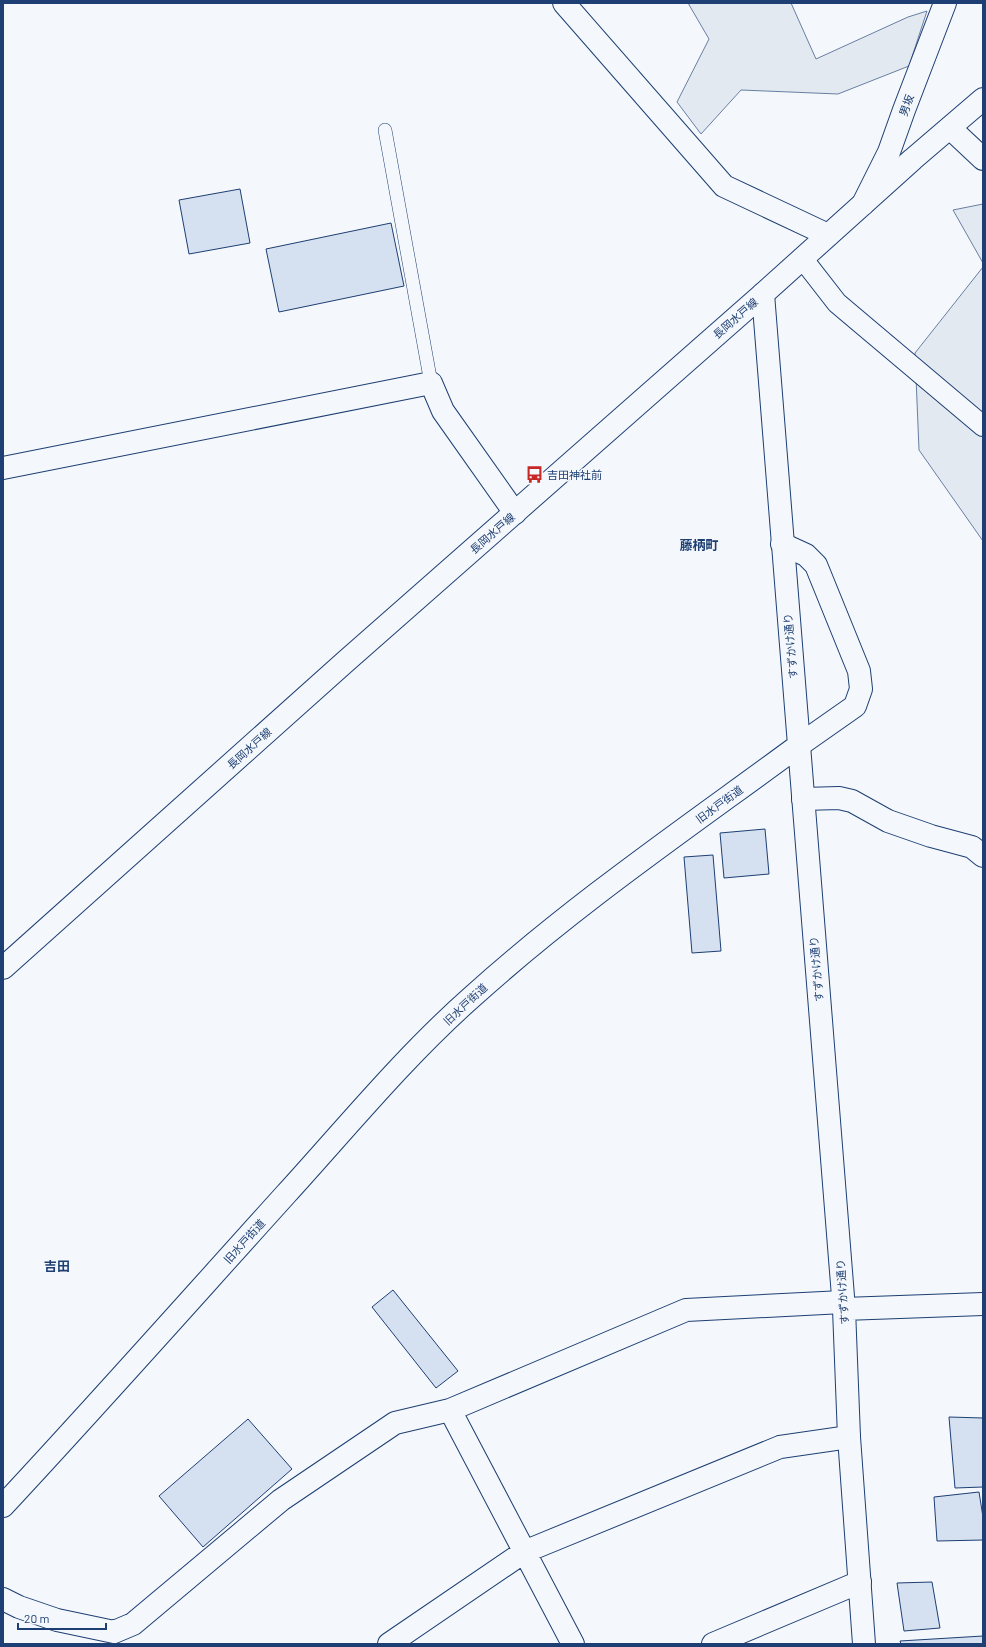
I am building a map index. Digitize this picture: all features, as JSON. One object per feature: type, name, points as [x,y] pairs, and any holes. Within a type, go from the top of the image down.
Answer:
[{"type":"street","points":[[564,3],[724,186],[828,235]]},
{"type":"street","name":"男坂","points":[[862,205],[889,152],[945,3]]},
{"type":"street","name":"長岡水戸線","points":[[3,968],[913,158],[983,99]]},
{"type":"street","points":[[950,128],[983,159]]},
{"type":"street","points":[[802,258],[837,303],[983,426]]},
{"type":"street","name":"すずかけ通り","points":[[762,294],[843,1306],[849,1437],[864,1644]]},
{"type":"street","points":[[3,468],[432,383],[443,411],[515,513]]},
{"type":"street","name":"旧水戸街道","points":[[3,1506],[93,1409],[408,1060],[472,997],[557,925],[637,862],[854,706],[861,689],[859,671],[816,565],[806,554],[782,544]]},
{"type":"street","points":[[803,799],[839,798],[852,802],[888,821],[931,836],[972,847],[983,856]]},
{"type":"street","points":[[3,1599],[19,1607],[57,1620],[114,1632],[133,1624],[281,1500],[395,1423],[450,1410],[686,1310],[983,1304]]},
{"type":"street","points":[[450,1410],[572,1644]]},
{"type":"street","points":[[389,1644],[524,1552],[780,1447],[849,1437]]},
{"type":"street","points":[[713,1644],[860,1582]]},
{"type":"lane","points":[[385,130],[432,383]]},
{"type":"shaded area","points":[[688,3],[791,3],[816,59],[908,17],[927,11],[909,66],[838,94],[741,90],[701,134],[677,102],[709,39]]},
{"type":"shaded area","points":[[983,204],[983,263],[953,210]]},
{"type":"shaded area","points":[[983,267],[983,541],[919,450],[915,353]]},
{"type":"building","points":[[240,189],[250,243],[189,254],[179,200]]},
{"type":"building","points":[[391,223],[404,286],[279,312],[266,249]]},
{"type":"building","points":[[765,829],[769,874],[724,878],[720,833]]},
{"type":"building","points":[[713,855],[721,951],[692,953],[684,857]]},
{"type":"building","points":[[393,1290],[458,1371],[436,1388],[372,1307]]},
{"type":"building","points":[[949,1417],[983,1418],[983,1487],[955,1488]]},
{"type":"building","points":[[248,1419],[292,1469],[203,1547],[159,1496]]},
{"type":"building","points":[[979,1492],[983,1517],[983,1540],[937,1541],[934,1497]]},
{"type":"building","points":[[932,1582],[940,1628],[904,1631],[897,1583]]},
{"type":"building","points":[[983,1636],[983,1644],[901,1644],[900,1641]]},
{"type":"place","name":"吉田神社前","points":[[534,474]]},
{"type":"district","name":"藤柄町","points":[[699,545]]},
{"type":"district","name":"吉田","points":[[57,1266]]}]
